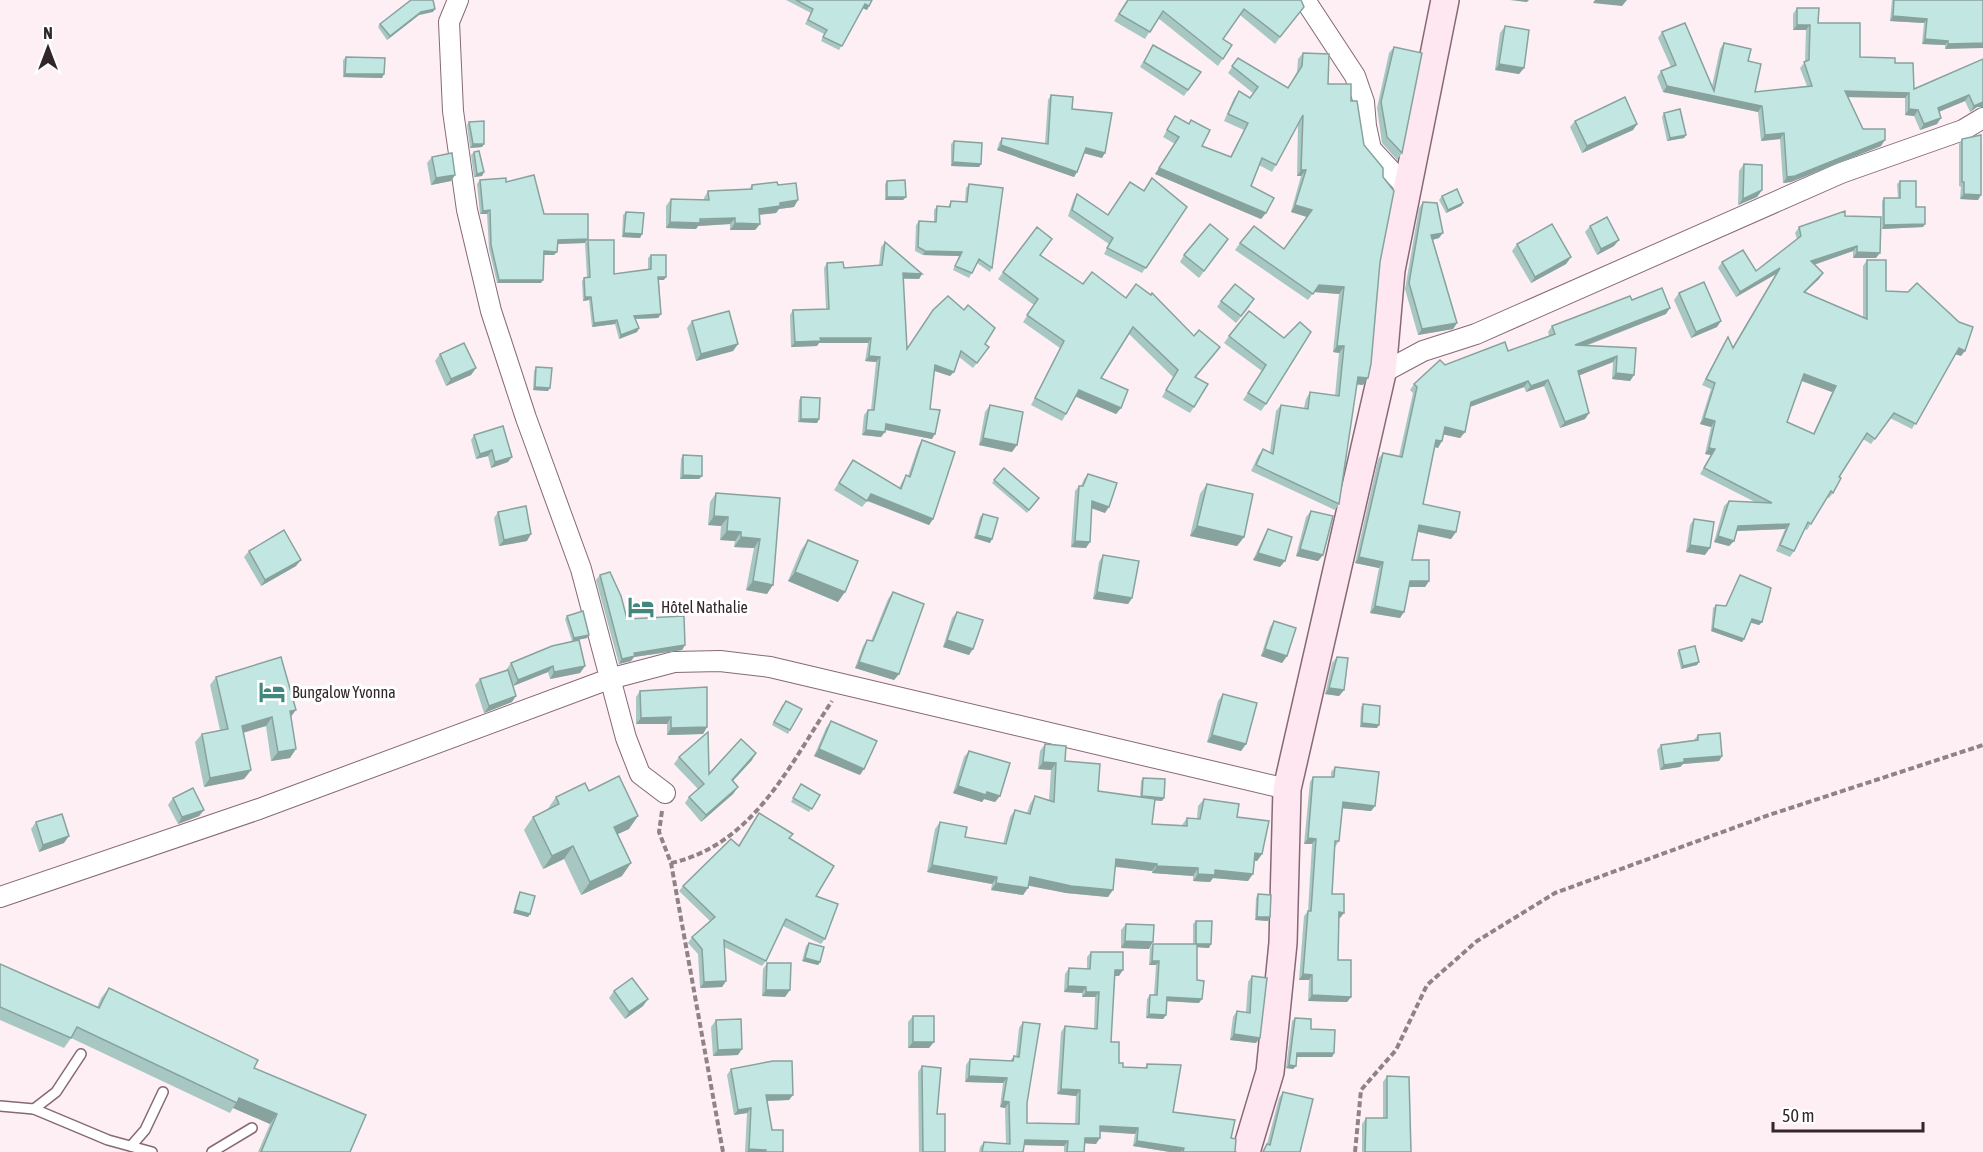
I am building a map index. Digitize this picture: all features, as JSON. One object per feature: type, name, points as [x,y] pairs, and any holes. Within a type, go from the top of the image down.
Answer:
[{"type":"street","points":[[458,0],[449,22],[453,111],[467,210],[491,311],[526,418],[581,569],[626,738],[640,774],[665,793]]},
{"type":"street","points":[[1305,0],[1355,76],[1365,102],[1366,126],[1371,149],[1406,187]]},
{"type":"street","points":[[1246,1152],[1270,1072],[1283,943],[1287,789],[1382,373],[1391,270],[1445,0]]},
{"type":"street","points":[[1382,373],[1424,351],[1476,334],[1841,173],[1963,130],[1983,118]]},
{"type":"street","points":[[0,897],[259,809],[609,679],[674,662],[720,661],[770,667],[1287,789]]},
{"type":"lane","points":[[34,1109],[56,1092],[81,1054]]},
{"type":"lane","points":[[131,1146],[145,1130],[163,1092]]},
{"type":"lane","points":[[0,1106],[34,1109],[108,1140],[152,1152]]},
{"type":"lane","points":[[212,1152],[252,1128]]},
{"type":"path","points":[[670,863],[696,857],[729,839],[764,804],[842,685]]},
{"type":"path","points":[[1355,1152],[1361,1089],[1396,1050],[1426,985],[1477,941],[1555,893],[1769,815],[1983,745]]},
{"type":"path","points":[[665,793],[659,832],[670,863],[723,1152]]},
{"type":"building","points":[[411,0],[433,0],[435,9],[421,12],[390,36],[380,24]]},
{"type":"building","points":[[796,0],[872,0],[869,6],[865,4],[842,46],[823,37],[827,30],[808,20],[813,9]]},
{"type":"building","points":[[1128,0],[1301,0],[1304,7],[1280,37],[1244,9],[1223,39],[1232,45],[1223,59],[1163,11],[1150,32],[1119,14]]},
{"type":"building","points":[[1894,0],[1983,0],[1983,43],[1948,44],[1948,41],[1925,39],[1927,19],[1893,16]]},
{"type":"building","points":[[1797,8],[1819,8],[1818,23],[1860,23],[1860,57],[1895,58],[1895,63],[1913,63],[1914,89],[1983,59],[1983,102],[1974,106],[1969,95],[1938,108],[1941,118],[1924,124],[1918,110],[1909,109],[1909,93],[1845,91],[1863,129],[1885,129],[1885,140],[1795,176],[1787,177],[1784,133],[1765,135],[1762,106],[1667,86],[1661,71],[1676,65],[1662,32],[1685,23],[1714,91],[1724,43],[1751,49],[1748,61],[1761,64],[1755,92],[1812,86],[1804,62],[1809,60],[1810,25],[1797,25]]},
{"type":"building","points":[[1505,26],[1529,30],[1524,68],[1499,64]]},
{"type":"building","points":[[1153,45],[1201,72],[1188,90],[1144,62]]},
{"type":"building","points":[[1394,47],[1422,53],[1402,153],[1387,137],[1381,102]]},
{"type":"building","points":[[1303,53],[1329,54],[1328,84],[1351,84],[1351,101],[1357,101],[1364,145],[1383,168],[1383,177],[1394,191],[1380,262],[1371,364],[1368,378],[1358,377],[1339,504],[1256,465],[1263,449],[1273,454],[1281,405],[1308,409],[1310,392],[1339,396],[1344,346],[1337,346],[1344,287],[1319,285],[1313,294],[1240,243],[1254,226],[1284,249],[1312,210],[1295,205],[1306,170],[1301,170],[1303,115],[1276,165],[1262,158],[1251,186],[1274,198],[1266,213],[1159,168],[1179,137],[1167,130],[1175,116],[1189,124],[1191,120],[1210,130],[1202,146],[1231,157],[1248,123],[1228,114],[1239,91],[1250,98],[1258,87],[1232,66],[1238,58],[1288,88],[1302,66]]},
{"type":"building","points":[[346,57],[385,58],[384,74],[345,74]]},
{"type":"building","points":[[1051,95],[1073,97],[1072,109],[1112,113],[1105,153],[1086,148],[1077,172],[1001,145],[1002,138],[1048,144]]},
{"type":"building","points":[[1625,97],[1637,124],[1587,146],[1575,121]]},
{"type":"building","points":[[1680,109],[1686,135],[1670,138],[1664,113]]},
{"type":"building","points":[[484,121],[484,144],[473,144],[469,122]]},
{"type":"building","points":[[1981,135],[1981,195],[1964,194],[1962,139]]},
{"type":"building","points":[[954,141],[982,143],[981,164],[953,162]]},
{"type":"building","points":[[479,151],[484,172],[477,174],[474,152]]},
{"type":"building","points":[[452,153],[455,175],[436,178],[432,157]]},
{"type":"building","points":[[1744,164],[1762,165],[1762,190],[1743,199]]},
{"type":"building","points":[[534,175],[544,214],[588,214],[588,239],[558,240],[557,252],[544,251],[543,280],[499,280],[491,245],[490,210],[483,211],[480,180],[506,178],[506,182]]},
{"type":"building","points":[[1152,178],[1187,207],[1146,268],[1107,248],[1113,238],[1072,210],[1077,194],[1108,215],[1130,182],[1144,191]]},
{"type":"building","points":[[905,180],[906,197],[887,197],[887,181]]},
{"type":"building","points":[[1900,181],[1916,181],[1916,207],[1925,207],[1925,224],[1884,225],[1884,198],[1900,198]]},
{"type":"building","points":[[777,182],[778,185],[796,183],[798,200],[759,209],[760,224],[735,223],[735,218],[700,219],[700,223],[670,222],[671,199],[709,200],[708,191],[752,189],[752,185]]},
{"type":"building","points":[[969,184],[1003,188],[992,268],[979,259],[972,273],[955,266],[962,252],[925,251],[918,247],[919,221],[936,222],[937,206],[950,207],[951,201],[967,202]]},
{"type":"building","points":[[1457,189],[1463,203],[1448,210],[1442,196]]},
{"type":"building","points":[[1423,202],[1437,203],[1443,233],[1431,235],[1457,323],[1422,329],[1409,283]]},
{"type":"building","points":[[1845,211],[1845,216],[1881,217],[1880,253],[1857,252],[1857,246],[1811,261],[1823,273],[1804,292],[1867,319],[1867,260],[1886,260],[1886,291],[1908,292],[1917,283],[1959,322],[1973,327],[1965,351],[1959,348],[1916,424],[1894,413],[1875,439],[1867,433],[1839,477],[1841,478],[1833,493],[1831,491],[1811,524],[1808,522],[1794,551],[1780,545],[1789,524],[1738,526],[1734,541],[1718,536],[1729,501],[1772,503],[1704,468],[1715,449],[1709,448],[1715,421],[1704,418],[1715,383],[1706,379],[1728,337],[1733,348],[1780,268],[1740,292],[1722,262],[1743,250],[1756,271],[1801,236],[1799,227]],"holes":[[[1804,374],[1836,386],[1814,434],[1787,422]]]},
{"type":"building","points":[[626,212],[644,213],[642,234],[624,233]]},
{"type":"building","points":[[1607,217],[1619,240],[1601,249],[1590,226]]},
{"type":"building","points":[[1210,224],[1228,239],[1204,271],[1184,255]]},
{"type":"building","points":[[1552,224],[1571,257],[1535,277],[1517,244]]},
{"type":"building","points":[[1037,227],[1052,239],[1040,255],[1083,284],[1092,272],[1126,298],[1136,284],[1151,295],[1152,293],[1194,336],[1199,330],[1220,347],[1195,377],[1208,384],[1194,407],[1166,390],[1178,370],[1133,327],[1101,378],[1128,390],[1121,408],[1079,390],[1066,414],[1035,398],[1064,341],[1027,315],[1038,299],[1003,272]]},
{"type":"building","points":[[588,240],[614,240],[614,274],[651,269],[651,255],[666,255],[666,277],[658,277],[661,314],[634,316],[639,328],[621,335],[617,320],[594,323],[591,297],[585,297],[584,278],[590,277]]},
{"type":"building","points":[[885,242],[922,274],[903,273],[907,349],[933,310],[948,296],[964,310],[968,305],[995,328],[985,344],[989,347],[977,363],[961,351],[954,372],[935,365],[930,409],[940,410],[935,434],[886,424],[885,432],[866,430],[868,410],[874,410],[880,357],[869,356],[871,338],[820,338],[821,341],[795,342],[793,310],[829,309],[827,263],[843,262],[844,268],[882,265]]},
{"type":"building","points":[[1704,282],[1721,321],[1696,332],[1679,293]]},
{"type":"building","points":[[1235,284],[1254,299],[1241,316],[1221,301]]},
{"type":"building","points":[[1662,288],[1670,308],[1575,345],[1636,348],[1634,375],[1616,373],[1617,356],[1578,371],[1589,413],[1565,422],[1548,380],[1531,386],[1528,381],[1471,402],[1465,432],[1445,427],[1442,441],[1436,440],[1423,504],[1460,512],[1456,532],[1419,525],[1412,560],[1429,560],[1429,581],[1410,581],[1404,612],[1375,606],[1383,562],[1359,557],[1383,453],[1402,457],[1417,387],[1414,384],[1440,360],[1445,365],[1505,342],[1508,351],[1555,334],[1552,326],[1630,296],[1632,300]]},
{"type":"building","points":[[729,311],[738,344],[701,354],[692,321]]},
{"type":"building","points":[[1249,311],[1284,338],[1300,322],[1311,332],[1266,404],[1248,393],[1266,365],[1229,336]]},
{"type":"building","points":[[464,343],[476,368],[451,379],[440,354]]},
{"type":"building","points":[[536,367],[552,368],[550,388],[535,387]]},
{"type":"building","points":[[801,397],[820,398],[819,419],[801,419]]},
{"type":"building","points":[[990,405],[1023,412],[1017,445],[983,438]]},
{"type":"building","points":[[503,426],[512,457],[495,462],[492,450],[480,454],[474,435]]},
{"type":"building","points":[[922,440],[955,452],[933,519],[871,494],[867,501],[839,483],[853,460],[901,489],[906,475],[910,477]]},
{"type":"building","points":[[683,455],[702,456],[702,476],[683,475]]},
{"type":"building","points":[[1004,468],[1039,498],[1029,510],[994,480]]},
{"type":"building","points":[[1088,474],[1117,483],[1109,507],[1092,501],[1090,542],[1075,541],[1079,486],[1083,486]]},
{"type":"building","points":[[1207,484],[1253,494],[1244,537],[1197,526]]},
{"type":"building","points":[[716,493],[780,498],[773,585],[753,581],[760,539],[741,537],[741,532],[727,531],[728,517],[714,516]]},
{"type":"building","points":[[526,506],[531,534],[504,540],[498,512]]},
{"type":"building","points":[[1311,511],[1333,516],[1323,555],[1300,549]]},
{"type":"building","points":[[983,514],[998,518],[992,539],[977,535]]},
{"type":"building","points":[[1694,519],[1714,522],[1710,548],[1690,545]]},
{"type":"building","points":[[1268,529],[1292,537],[1285,561],[1258,553]]},
{"type":"building","points":[[284,530],[301,560],[265,580],[249,551]]},
{"type":"building","points":[[808,540],[858,561],[845,592],[795,572]]},
{"type":"building","points":[[1103,555],[1139,561],[1132,598],[1097,592]]},
{"type":"building","points":[[610,572],[621,596],[627,619],[684,616],[685,645],[634,653],[635,656],[622,659],[600,575]]},
{"type":"building","points":[[1740,575],[1771,588],[1762,622],[1752,619],[1744,639],[1713,628],[1716,605],[1726,606]]},
{"type":"building","points":[[893,592],[924,604],[899,674],[859,662],[867,640],[873,641]]},
{"type":"building","points":[[583,611],[589,635],[574,638],[567,616]]},
{"type":"building","points":[[957,612],[983,620],[973,649],[947,640]]},
{"type":"building","points":[[1274,621],[1296,628],[1287,656],[1265,649]]},
{"type":"building","points":[[579,640],[585,666],[554,672],[553,666],[518,680],[511,663],[552,646]]},
{"type":"building","points":[[1695,646],[1699,662],[1683,666],[1679,650]]},
{"type":"building","points":[[281,657],[296,710],[290,711],[296,749],[278,752],[272,717],[242,726],[251,770],[210,778],[202,734],[228,729],[216,677]]},
{"type":"building","points":[[1337,657],[1348,658],[1344,690],[1329,688]]},
{"type":"building","points":[[508,670],[516,696],[489,706],[480,679]]},
{"type":"building","points":[[707,687],[707,727],[671,728],[671,717],[641,718],[640,691]]},
{"type":"building","points":[[1223,694],[1257,703],[1246,744],[1212,735]]},
{"type":"building","points":[[786,701],[802,709],[790,730],[774,722]]},
{"type":"building","points":[[1363,704],[1380,706],[1379,725],[1362,723]]},
{"type":"building","points":[[831,721],[877,741],[864,769],[819,749]]},
{"type":"building","points":[[708,732],[709,774],[741,739],[756,753],[732,780],[738,787],[706,815],[689,797],[704,784],[679,757]]},
{"type":"building","points":[[1720,733],[1722,756],[1684,759],[1684,762],[1664,765],[1661,745],[1698,740],[1698,735]]},
{"type":"building","points":[[1045,744],[1066,746],[1065,761],[1100,764],[1098,791],[1155,799],[1152,824],[1187,826],[1187,818],[1200,819],[1204,799],[1239,804],[1237,817],[1269,821],[1262,854],[1255,853],[1253,874],[1215,870],[1215,875],[1198,874],[1198,868],[1157,866],[1157,864],[1116,859],[1113,890],[1071,886],[1030,877],[1028,888],[996,883],[997,877],[932,865],[940,822],[967,827],[965,837],[1006,844],[1015,810],[1030,814],[1035,796],[1054,802],[1056,763],[1043,762]]},
{"type":"building","points":[[969,751],[1010,763],[1000,796],[987,792],[986,795],[958,786]]},
{"type":"building","points":[[1335,767],[1379,772],[1375,806],[1343,802],[1339,841],[1335,841],[1332,894],[1344,894],[1344,913],[1339,912],[1338,960],[1351,960],[1351,997],[1312,995],[1312,975],[1303,974],[1308,911],[1311,911],[1316,839],[1308,838],[1313,777],[1334,777]]},
{"type":"building","points":[[619,776],[638,816],[614,827],[631,863],[590,882],[573,846],[552,856],[533,817],[559,804],[556,797],[585,783],[589,791]]},
{"type":"building","points":[[1143,778],[1165,779],[1164,798],[1142,796]]},
{"type":"building","points":[[801,784],[820,795],[812,809],[793,798]]},
{"type":"building","points":[[193,788],[204,810],[182,817],[173,798]]},
{"type":"building","points":[[759,813],[793,834],[789,838],[834,866],[816,896],[838,904],[825,939],[786,919],[766,961],[724,940],[726,981],[704,982],[702,949],[692,937],[715,917],[683,886],[731,839],[739,846]]},
{"type":"building","points":[[62,814],[69,836],[43,845],[36,822]]},
{"type":"building","points":[[520,892],[535,896],[530,914],[515,910]]},
{"type":"building","points":[[1258,894],[1271,895],[1270,917],[1257,917]]},
{"type":"building","points":[[1196,921],[1212,921],[1211,944],[1196,944]]},
{"type":"building","points":[[1126,924],[1154,925],[1153,942],[1125,941]]},
{"type":"building","points":[[809,943],[824,947],[820,962],[805,958]]},
{"type":"building","points":[[1153,944],[1197,944],[1197,980],[1204,981],[1202,999],[1167,997],[1166,1015],[1149,1014],[1150,995],[1157,995],[1159,961],[1152,961]]},
{"type":"building","points":[[1091,952],[1123,952],[1123,970],[1115,970],[1111,1042],[1119,1042],[1119,1063],[1123,1063],[1123,1067],[1147,1068],[1147,1064],[1181,1065],[1173,1112],[1235,1120],[1231,1138],[1236,1139],[1236,1152],[1183,1152],[1184,1148],[1137,1141],[1138,1128],[1100,1126],[1100,1138],[1085,1138],[1084,1152],[1067,1152],[1068,1141],[1025,1140],[1023,1152],[982,1152],[984,1142],[1010,1144],[1009,1102],[1003,1101],[1007,1078],[969,1076],[970,1059],[1013,1061],[1014,1056],[1019,1057],[1023,1022],[1040,1024],[1027,1103],[1027,1123],[1079,1124],[1080,1090],[1061,1089],[1065,1026],[1097,1029],[1099,992],[1086,992],[1086,987],[1068,986],[1069,968],[1090,969]]},
{"type":"building","points":[[767,963],[791,963],[790,990],[766,990]]},
{"type":"building","points":[[0,964],[99,1008],[109,988],[258,1060],[254,1068],[366,1115],[350,1152],[261,1152],[277,1114],[239,1098],[237,1103],[77,1027],[71,1038],[0,1007]]},
{"type":"building","points":[[1252,976],[1267,978],[1260,1038],[1234,1034],[1237,1011],[1250,1013]]},
{"type":"building","points":[[632,978],[648,999],[629,1012],[614,991]]},
{"type":"building","points":[[913,1016],[934,1016],[934,1042],[913,1042]]},
{"type":"building","points":[[1295,1018],[1311,1019],[1311,1029],[1335,1030],[1334,1053],[1297,1053],[1296,1066],[1289,1065]]},
{"type":"building","points":[[741,1019],[742,1049],[718,1050],[716,1020]]},
{"type":"building","points":[[773,1061],[792,1061],[793,1095],[766,1095],[772,1130],[783,1130],[783,1152],[749,1149],[751,1108],[738,1110],[731,1069]]},
{"type":"building","points":[[922,1066],[941,1068],[937,1114],[945,1114],[945,1152],[923,1152]]},
{"type":"building","points":[[1387,1076],[1409,1077],[1411,1152],[1365,1152],[1366,1118],[1387,1118]]},
{"type":"building","points":[[1283,1092],[1313,1099],[1300,1152],[1263,1152],[1267,1144],[1270,1145]]},
{"type":"place","name":"Hôtel Nathalie","points":[[641,607]]},
{"type":"place","name":"Bungalow Yvonna","points":[[272,692]]}]
